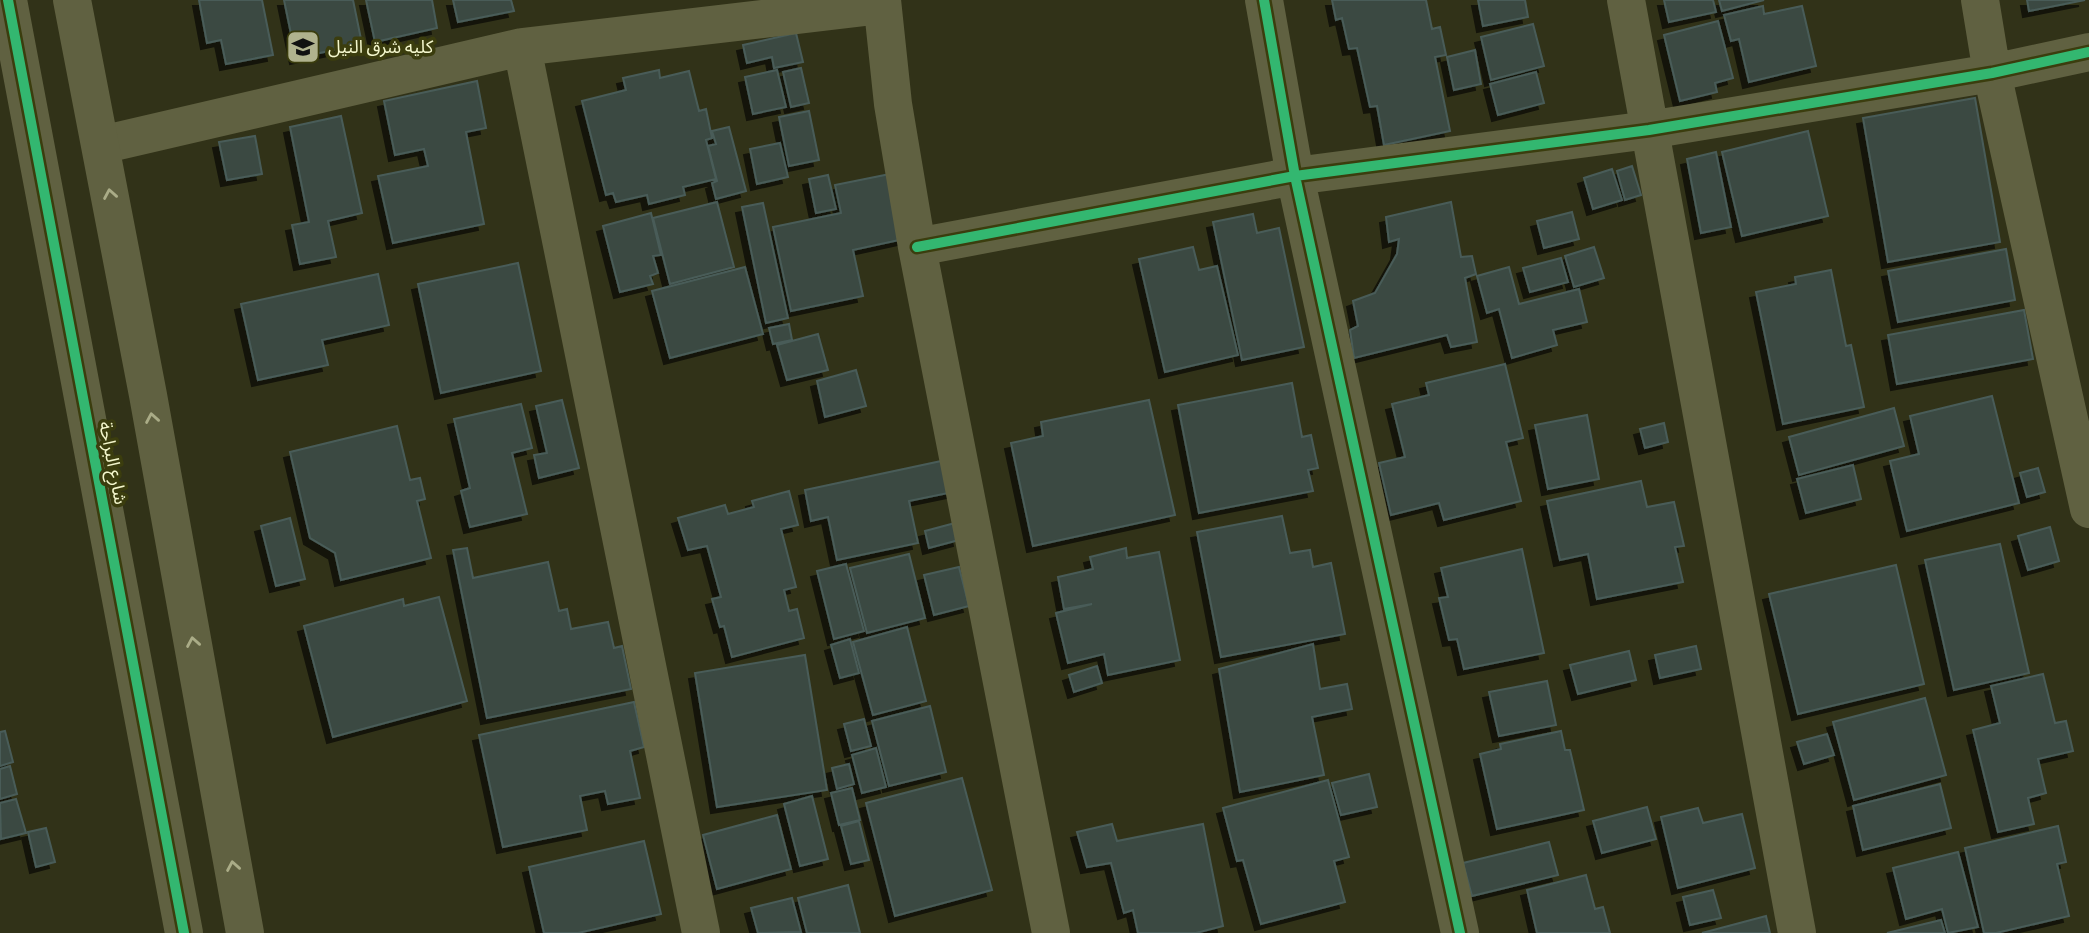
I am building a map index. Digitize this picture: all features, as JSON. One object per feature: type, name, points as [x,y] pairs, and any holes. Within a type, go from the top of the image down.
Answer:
[{"type":"street","name":"شارع البراحة","points":[[8,0],[13,94],[91,441],[184,933]]},
{"type":"street","points":[[72,0],[245,933]]},
{"type":"street","points":[[1264,0],[1295,176],[1460,933]]},
{"type":"street","points":[[1626,0],[1797,933]]},
{"type":"street","points":[[1980,0],[1993,72],[2089,509]]},
{"type":"street","points":[[101,145],[522,47],[882,2],[893,104],[917,247],[1051,933]]},
{"type":"street","points":[[522,47],[701,933]]},
{"type":"street","points":[[917,247],[1295,176],[1649,130],[1993,72],[2089,52]]},
{"type":"building","points":[[199,0],[262,0],[273,55],[226,64],[221,40],[207,43]]},
{"type":"building","points":[[284,0],[353,0],[362,44],[296,58]]},
{"type":"building","points":[[366,0],[432,0],[437,28],[375,42]]},
{"type":"building","points":[[453,0],[511,0],[514,11],[458,22]]},
{"type":"building","points":[[1332,0],[1426,0],[1432,29],[1440,27],[1446,55],[1435,57],[1450,131],[1384,145],[1377,106],[1370,107],[1357,48],[1349,49],[1342,18],[1336,20]]},
{"type":"building","points":[[1478,0],[1525,0],[1528,17],[1483,26]]},
{"type":"building","points":[[1664,0],[1713,0],[1716,12],[1669,22]]},
{"type":"building","points":[[1719,0],[1764,0],[1722,11]]},
{"type":"building","points":[[2027,0],[2085,0],[2029,11]]},
{"type":"building","points":[[1763,6],[1764,14],[1802,6],[1816,66],[1749,82],[1739,39],[1731,41],[1724,15]]},
{"type":"building","points":[[1718,21],[1733,78],[1715,83],[1717,92],[1680,101],[1664,35]]},
{"type":"building","points":[[1533,24],[1544,66],[1491,80],[1481,37]]},
{"type":"building","points":[[796,33],[803,62],[774,68],[772,57],[747,63],[743,45]]},
{"type":"building","points":[[1475,50],[1481,84],[1454,90],[1447,57]]},
{"type":"building","points":[[801,68],[809,103],[791,107],[783,72]]},
{"type":"building","points":[[659,70],[660,78],[689,71],[699,111],[706,109],[712,138],[706,140],[716,179],[683,187],[685,195],[649,204],[647,195],[616,202],[613,193],[606,195],[582,101],[626,90],[623,78]]},
{"type":"building","points":[[777,70],[786,107],[753,114],[745,77]]},
{"type":"building","points":[[1536,72],[1544,103],[1498,115],[1490,84]]},
{"type":"building","points":[[477,81],[486,128],[466,132],[484,224],[393,243],[378,176],[428,166],[424,149],[395,155],[384,101]]},
{"type":"building","points":[[1975,98],[2000,242],[1888,262],[1863,118]]},
{"type":"building","points":[[809,111],[819,160],[789,166],[779,117]]},
{"type":"building","points":[[341,116],[362,213],[328,221],[336,257],[300,264],[292,225],[309,222],[290,127]]},
{"type":"building","points":[[729,127],[746,191],[716,199],[712,183],[717,181],[708,146],[716,144],[712,131]]},
{"type":"building","points":[[1808,131],[1828,216],[1742,236],[1722,152]]},
{"type":"building","points":[[255,136],[262,174],[227,180],[219,142]]},
{"type":"building","points":[[780,143],[788,177],[757,184],[750,149]]},
{"type":"building","points":[[1716,152],[1731,227],[1701,233],[1687,159]]},
{"type":"building","points":[[1632,166],[1641,195],[1625,200],[1617,171]]},
{"type":"building","points":[[1612,169],[1622,200],[1593,209],[1584,178]]},
{"type":"building","points":[[900,172],[913,237],[853,250],[863,296],[791,311],[773,227],[841,213],[835,185]]},
{"type":"building","points":[[828,175],[836,209],[816,213],[809,179]]},
{"type":"building","points":[[717,202],[734,267],[670,284],[653,218]]},
{"type":"building","points":[[1451,202],[1461,257],[1472,256],[1476,274],[1465,278],[1477,342],[1451,347],[1447,335],[1354,358],[1350,330],[1358,326],[1353,301],[1375,293],[1397,254],[1399,239],[1389,242],[1386,217]]},
{"type":"building","points":[[763,203],[788,318],[766,323],[742,207]]},
{"type":"building","points":[[1572,212],[1579,239],[1544,248],[1537,221]]},
{"type":"building","points":[[651,213],[661,255],[653,256],[658,273],[650,276],[653,284],[620,292],[603,226]]},
{"type":"building","points":[[1253,214],[1257,233],[1279,228],[1304,347],[1242,360],[1213,222]]},
{"type":"building","points":[[1193,247],[1199,270],[1217,266],[1238,355],[1165,372],[1139,259]]},
{"type":"building","points":[[1594,247],[1604,278],[1574,287],[1565,256]]},
{"type":"building","points":[[2006,249],[2015,300],[1898,322],[1888,271]]},
{"type":"building","points":[[1561,258],[1568,282],[1530,292],[1523,268]]},
{"type":"building","points":[[518,263],[541,371],[441,393],[418,284]]},
{"type":"building","points":[[745,267],[763,334],[670,358],[652,291]]},
{"type":"building","points":[[1509,267],[1519,304],[1579,289],[1587,322],[1553,330],[1557,345],[1512,358],[1499,309],[1487,313],[1477,276]]},
{"type":"building","points":[[1831,270],[1846,346],[1851,345],[1864,407],[1783,424],[1756,292],[1796,284],[1795,277]]},
{"type":"building","points":[[378,274],[389,325],[322,340],[328,365],[258,380],[241,304]]},
{"type":"building","points":[[2024,310],[2033,359],[1897,384],[1888,335]]},
{"type":"building","points":[[789,324],[792,340],[773,344],[769,328]]},
{"type":"building","points":[[818,334],[828,370],[787,380],[777,345]]},
{"type":"building","points":[[1505,364],[1523,438],[1506,442],[1521,501],[1444,520],[1439,503],[1391,515],[1379,463],[1405,457],[1392,404],[1429,395],[1426,383]]},
{"type":"building","points":[[856,370],[866,406],[825,417],[817,381]]},
{"type":"building","points":[[1292,383],[1302,437],[1311,435],[1318,468],[1308,470],[1313,491],[1199,513],[1178,405]]},
{"type":"building","points":[[1992,396],[2019,503],[1907,531],[1890,461],[1919,454],[1910,416]]},
{"type":"building","points":[[562,400],[579,468],[539,478],[534,455],[547,453],[536,406]]},
{"type":"building","points":[[1149,400],[1175,515],[1033,546],[1011,443],[1043,436],[1041,422]]},
{"type":"building","points":[[521,404],[532,448],[512,453],[527,514],[470,527],[461,491],[470,488],[454,419]]},
{"type":"building","points":[[1894,408],[1904,446],[1799,475],[1789,437]]},
{"type":"building","points":[[1587,415],[1599,479],[1548,489],[1535,425]]},
{"type":"building","points":[[1664,423],[1668,442],[1645,448],[1640,429]]},
{"type":"building","points":[[397,426],[410,480],[420,478],[425,499],[417,501],[431,558],[341,580],[335,553],[310,538],[290,452]]},
{"type":"building","points":[[946,460],[953,492],[909,501],[918,543],[837,560],[828,517],[811,521],[805,490]]},
{"type":"building","points":[[1853,465],[1861,499],[1806,513],[1797,479]]},
{"type":"building","points":[[2038,468],[2045,492],[2027,497],[2020,473]]},
{"type":"building","points":[[1641,481],[1647,507],[1674,502],[1684,546],[1675,547],[1683,582],[1597,599],[1588,554],[1560,560],[1547,501]]},
{"type":"building","points":[[789,491],[798,525],[781,529],[796,587],[784,590],[789,611],[797,609],[804,638],[732,657],[724,626],[720,627],[712,599],[721,597],[707,546],[688,550],[678,518],[725,505],[728,514],[754,507],[752,501]]},
{"type":"building","points":[[1282,516],[1290,553],[1310,550],[1313,567],[1331,563],[1345,634],[1221,657],[1197,532]]},
{"type":"building","points":[[290,518],[305,579],[276,586],[261,526]]},
{"type":"building","points":[[955,523],[959,540],[929,548],[925,531]]},
{"type":"building","points":[[2050,527],[2059,561],[2028,570],[2018,536]]},
{"type":"building","points":[[2000,544],[2029,673],[1954,690],[1925,560]]},
{"type":"building","points":[[467,548],[473,578],[548,562],[559,611],[567,609],[571,629],[608,622],[614,648],[622,646],[631,689],[487,718],[453,550]]},
{"type":"building","points":[[1126,548],[1127,558],[1159,552],[1180,660],[1108,675],[1104,654],[1068,663],[1056,613],[1092,604],[1064,609],[1058,577],[1093,569],[1090,557]]},
{"type":"building","points":[[1522,549],[1544,653],[1464,669],[1457,639],[1449,640],[1439,598],[1448,597],[1441,568]]},
{"type":"building","points":[[909,554],[925,618],[867,633],[850,568]]},
{"type":"building","points":[[846,564],[864,631],[834,639],[817,571]]},
{"type":"building","points":[[1896,565],[1924,684],[1798,714],[1769,594]]},
{"type":"building","points":[[959,567],[969,606],[934,615],[924,575]]},
{"type":"building","points":[[439,597],[467,701],[333,737],[304,626],[403,599],[404,606]]},
{"type":"building","points":[[907,627],[926,701],[873,715],[853,642]]},
{"type":"building","points":[[850,639],[859,673],[840,678],[831,645]]},
{"type":"building","points":[[1313,644],[1320,689],[1347,684],[1352,709],[1312,717],[1324,775],[1240,792],[1219,669]]},
{"type":"building","points":[[1696,646],[1701,669],[1660,678],[1655,655]]},
{"type":"building","points":[[1629,651],[1636,680],[1578,694],[1570,665]]},
{"type":"building","points":[[805,655],[827,790],[717,807],[695,673]]},
{"type":"building","points":[[1097,666],[1102,683],[1074,692],[1069,675]]},
{"type":"building","points":[[2043,674],[2055,723],[2066,721],[2073,751],[2038,759],[2046,793],[2028,798],[2034,824],[1998,832],[1973,730],[2000,723],[1991,686]]},
{"type":"building","points":[[1547,681],[1556,725],[1499,736],[1489,692]]},
{"type":"building","points":[[1925,698],[1946,775],[1854,800],[1833,722]]},
{"type":"building","points":[[634,702],[644,747],[630,751],[640,798],[608,804],[605,791],[580,796],[587,830],[503,847],[479,735]]},
{"type":"building","points":[[930,706],[946,772],[889,786],[872,721]]},
{"type":"building","points":[[864,719],[871,746],[851,751],[844,724]]},
{"type":"building","points":[[5,731],[13,762],[0,766],[0,732]]},
{"type":"building","points":[[1561,731],[1565,750],[1570,750],[1584,810],[1497,829],[1480,754],[1501,749],[1500,744]]},
{"type":"building","points":[[1827,734],[1834,755],[1804,764],[1797,742]]},
{"type":"building","points":[[876,748],[886,787],[862,793],[852,755]]},
{"type":"building","points":[[849,764],[854,784],[837,789],[832,768]]},
{"type":"building","points":[[10,766],[17,794],[0,799],[0,769]]},
{"type":"building","points":[[1369,774],[1377,807],[1341,815],[1332,783]]},
{"type":"building","points":[[962,778],[992,890],[895,916],[866,803]]},
{"type":"building","points":[[1328,780],[1349,857],[1334,861],[1345,902],[1261,924],[1243,860],[1237,861],[1223,808]]},
{"type":"building","points":[[1940,784],[1951,828],[1863,850],[1853,806]]},
{"type":"building","points":[[852,788],[860,820],[839,825],[831,793]]},
{"type":"building","points":[[812,796],[828,859],[800,866],[784,804]]},
{"type":"building","points":[[16,799],[26,833],[1,839],[0,803]]},
{"type":"building","points":[[1647,807],[1656,839],[1602,853],[1593,821]]},
{"type":"building","points":[[1698,808],[1703,823],[1742,814],[1755,868],[1678,888],[1661,817]]},
{"type":"building","points":[[777,815],[791,869],[717,889],[703,835]]},
{"type":"building","points":[[859,821],[869,860],[851,864],[841,826]]},
{"type":"building","points":[[1112,824],[1117,841],[1203,824],[1223,926],[1196,933],[1138,933],[1133,910],[1124,913],[1111,863],[1087,867],[1077,832]]},
{"type":"building","points":[[2058,826],[2066,862],[2057,864],[2069,916],[1996,933],[1984,933],[1965,848]]},
{"type":"building","points":[[46,828],[55,862],[36,867],[28,832]]},
{"type":"building","points":[[644,841],[661,914],[578,933],[544,933],[529,867]]},
{"type":"building","points":[[1549,842],[1558,875],[1472,896],[1463,863]]},
{"type":"building","points":[[1958,852],[1978,927],[1948,933],[1942,909],[1906,919],[1893,868]]},
{"type":"building","points":[[1586,875],[1595,909],[1603,907],[1610,933],[1537,933],[1527,890]]},
{"type":"building","points":[[848,885],[860,933],[807,933],[798,898]]},
{"type":"building","points":[[1713,890],[1721,918],[1690,925],[1683,897]]},
{"type":"building","points":[[792,898],[801,932],[758,933],[751,908]]},
{"type":"building","points":[[1766,916],[1770,933],[1702,933]]},
{"type":"building","points":[[1941,920],[1945,933],[1887,933]]},
{"type":"cycle path","points":[[8,0],[184,933]]},
{"type":"cycle path","points":[[1264,0],[1295,176],[1460,933]]},
{"type":"cycle path","points":[[917,247],[1295,176],[1649,130],[1992,73],[2089,52]]},
{"type":"place","name":"كليه شرق النيل","points":[[303,47]]}]
